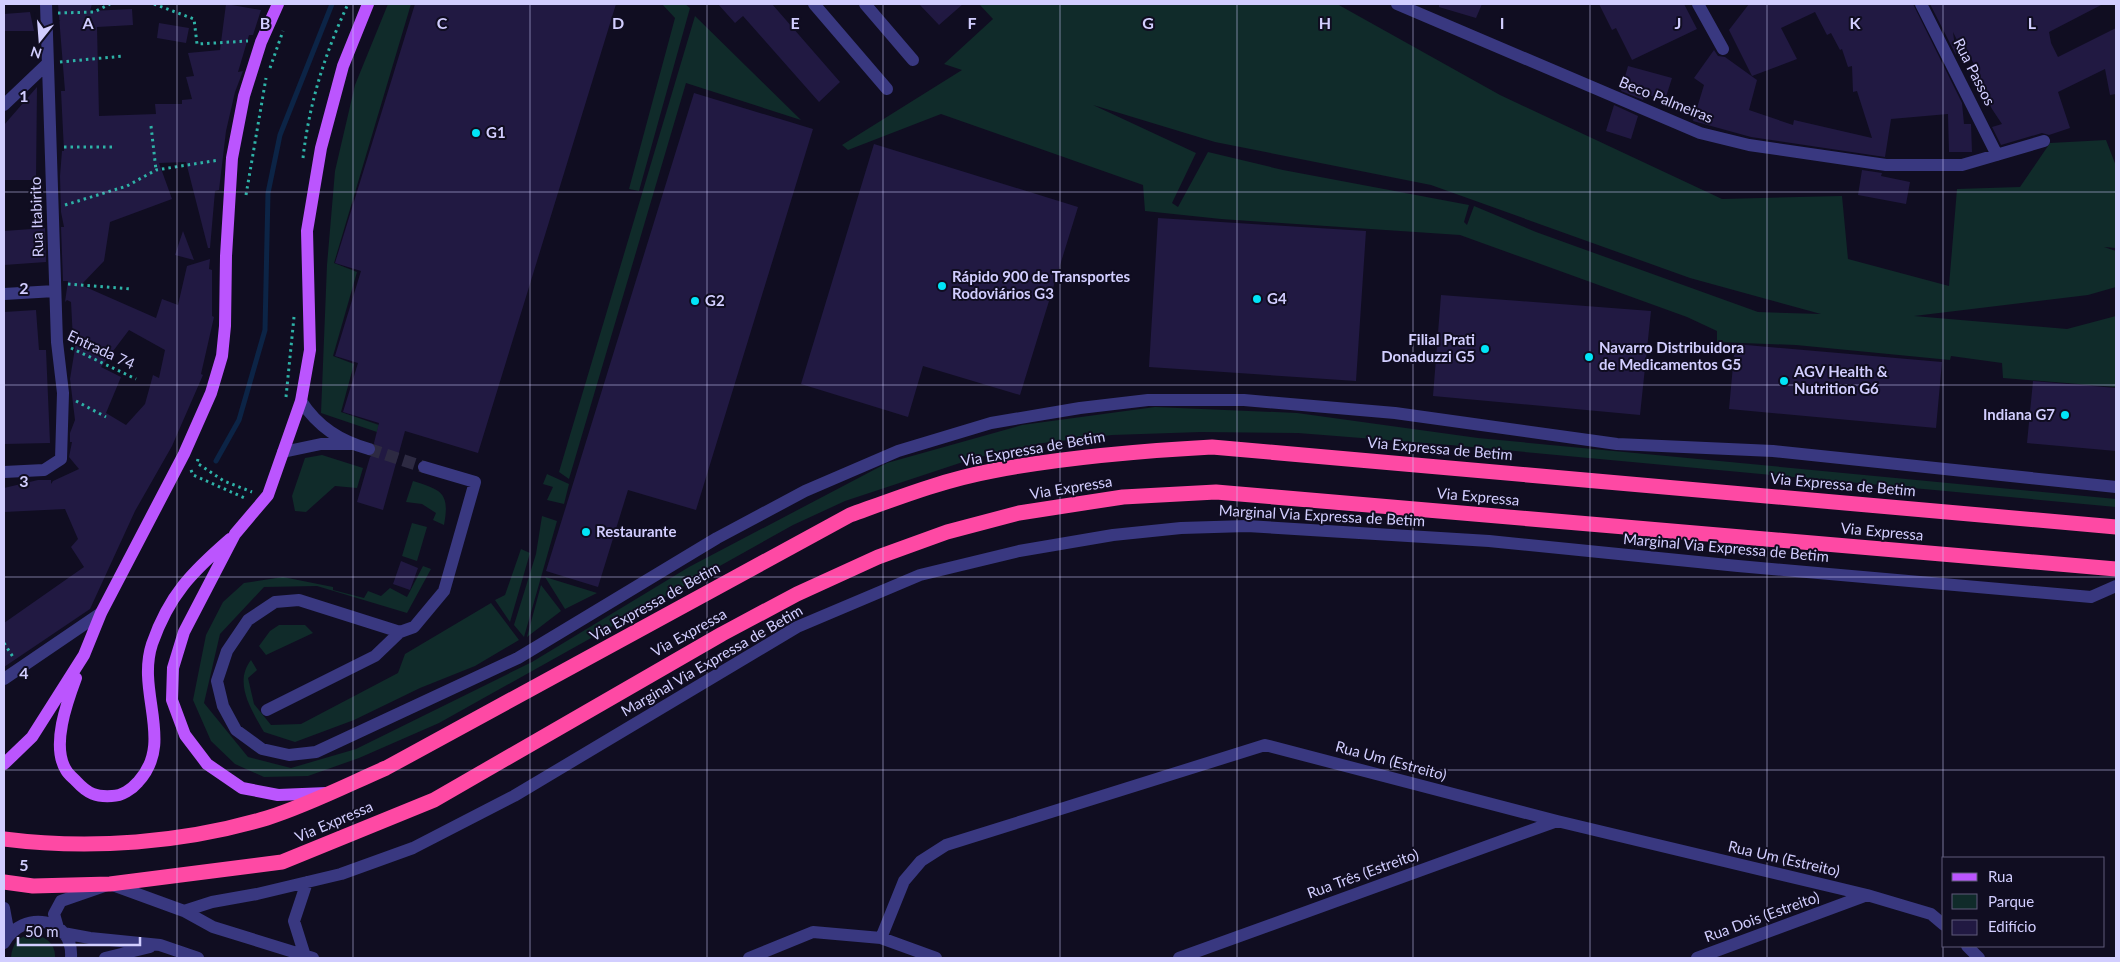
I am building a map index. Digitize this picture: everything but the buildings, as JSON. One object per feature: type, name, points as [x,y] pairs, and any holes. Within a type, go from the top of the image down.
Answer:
[{"type":"highway","name":"Via Expressa de Betim","points":[[4,839],[107,844],[192,834],[267,818],[332,792],[394,763],[850,515],[920,489],[992,471],[1089,456],[1212,447],[2116,527]]},
{"type":"highway","name":"Via Expressa","points":[[4,882],[33,886],[110,884],[282,862],[434,800],[722,634],[797,594],[878,557],[947,532],[1019,514],[1123,497],[1216,492],[2116,569]]},
{"type":"main road","points":[[235,534],[192,573],[168,607],[152,645],[147,676],[156,735],[155,754],[147,773],[134,787],[118,796],[96,797],[79,784],[65,769],[60,741],[64,710],[101,613],[184,454],[211,393],[222,356],[232,158],[244,96],[261,42],[278,4]]},
{"type":"main road","points":[[332,792],[278,795],[242,788],[206,764],[186,735],[172,700],[173,668],[184,632],[235,534],[263,494],[283,452],[301,401],[310,350],[307,231],[320,148],[343,66],[368,4]]},
{"type":"main road","points":[[4,764],[32,737],[84,655]]},
{"type":"street","points":[[814,4],[887,89]]},
{"type":"street","points":[[865,4],[913,60]]},
{"type":"street","name":"Beco Palmeiras","points":[[1397,4],[1700,133],[1749,145],[1886,165],[1962,165],[2044,141]]},
{"type":"street","points":[[1698,4],[1723,49]]},
{"type":"street","name":"Rua Passos","points":[[1921,4],[1997,155]]},
{"type":"street","name":"Rua Itabirito","points":[[4,472],[44,470],[61,459],[63,393],[57,342],[46,8]]},
{"type":"street","points":[[4,105],[48,63]]},
{"type":"street","points":[[4,294],[55,287]]},
{"type":"street","points":[[400,632],[299,600],[274,602],[248,620],[227,651],[217,681],[223,706],[236,730],[262,749],[289,755],[316,752],[518,658],[717,538],[814,487],[898,451],[991,423],[1128,402],[1148,400],[1244,400],[1395,413],[1617,444],[1773,451],[2116,487]]},
{"type":"street","points":[[301,401],[312,418],[352,444]]},
{"type":"street","points":[[283,452],[321,444],[352,444],[369,449]]},
{"type":"street","points":[[267,710],[375,656],[400,632],[414,627],[444,591],[475,482],[424,467]]},
{"type":"street","name":"Marginal Via Expressa de Betim","points":[[184,911],[212,902],[341,874],[413,848],[497,805],[797,627],[920,576],[1019,551],[1094,538],[1181,528],[1248,526],[1489,541],[1738,566],[2091,597],[2116,586]]},
{"type":"street","points":[[4,679],[101,613]]},
{"type":"street","name":"Rua Um (Estreito)","points":[[880,938],[904,881],[922,861],[946,845],[1265,745],[1557,821],[1867,896],[1931,914],[1942,923]]},
{"type":"street","name":"Rua Três (Estreito)","points":[[1179,958],[1557,821]]},
{"type":"street","points":[[306,882],[294,921],[309,957]]},
{"type":"street","points":[[71,958],[69,942],[60,930],[54,914],[61,902],[110,884],[184,911],[213,927],[309,957]]},
{"type":"street","name":"Rua Dois (Estreito)","points":[[1697,958],[1867,896]]},
{"type":"street","points":[[4,908],[6,939]]},
{"type":"street","points":[[6,939],[16,927],[38,921],[60,930],[90,938],[160,945],[198,958]]},
{"type":"street","points":[[749,958],[813,932],[880,938],[936,958]]},
{"type":"street","points":[[105,958],[160,945]]},
{"type":"street","points":[[1968,947],[1979,958]]},
{"type":"path","points":[[46,8],[94,12],[110,4]]},
{"type":"path","points":[[154,4],[194,19],[197,44],[229,41],[261,42]]},
{"type":"path","points":[[303,162],[307,125],[327,52],[348,4]]},
{"type":"path","points":[[245,198],[267,75],[287,22]]},
{"type":"path","points":[[48,63],[124,56]]},
{"type":"path","points":[[151,126],[156,170]]},
{"type":"path","points":[[51,148],[116,147]]},
{"type":"path","points":[[53,209],[127,186],[156,170],[232,158]]},
{"type":"path","points":[[55,287],[131,289]]},
{"type":"path","points":[[285,406],[294,308]]},
{"type":"path","name":"Entrada 74","points":[[57,342],[136,379]]},
{"type":"path","points":[[63,393],[106,417]]},
{"type":"path","points":[[184,454],[194,475],[250,501],[263,494]]},
{"type":"path","points":[[199,455],[198,462],[224,481],[263,494]]},
{"type":"green space","points":[[388,4],[411,4],[334,263],[357,272],[333,356],[354,364],[341,412],[379,425],[377,432],[321,413],[327,265],[335,171],[355,85]]},
{"type":"green space","points":[[662,4],[685,4],[690,8],[639,191],[629,189],[675,18]]},
{"type":"green space","points":[[979,4],[1337,4],[1500,95],[1722,199],[1842,196],[1848,259],[1949,286],[1957,189],[2020,187],[2050,143],[2106,140],[2116,166],[2116,248],[2104,247],[2116,251],[2116,287],[2088,295],[1914,316],[2067,329],[2116,316],[2116,387],[2003,378],[2002,363],[1951,356],[1950,360],[1796,345],[1717,342],[1717,331],[1687,317],[1460,235],[1221,219],[1145,211],[1143,185],[941,114],[848,150],[842,145],[962,70],[944,64],[993,19]],"holes":[[[1093,105],[1215,142],[1431,185],[1690,278],[1821,314],[1758,312],[1536,232],[1474,206],[1467,225],[1464,222],[1469,205],[1283,170],[1208,152],[1178,207],[1172,203],[1196,153]]]},
{"type":"green space","points":[[695,16],[801,120],[686,83],[569,479],[559,472]]},
{"type":"green space","points":[[1155,407],[1297,413],[1478,438],[2116,499],[2116,507],[1450,445],[1298,433],[1201,432],[1112,435],[1043,443],[975,458],[845,501],[793,525],[439,723],[359,758],[308,776],[264,777],[235,764],[211,741],[193,700],[206,635],[223,602],[244,583],[283,577],[333,587],[333,590],[364,598],[368,591],[381,596],[390,588],[407,597],[423,566],[431,569],[407,613],[317,586],[264,587],[220,634],[204,703],[248,757],[291,768],[356,749],[532,662],[689,567],[887,463],[1022,425]]},
{"type":"green space","points":[[322,455],[363,468],[357,488],[335,486],[306,512],[295,511],[292,496],[305,458]]},
{"type":"green space","points":[[547,474],[569,484],[564,504],[547,500],[553,487],[543,484]]},
{"type":"green space","points":[[413,481],[431,487],[442,494],[446,506],[444,525],[433,520],[436,513],[422,504],[406,502]]},
{"type":"green space","points":[[542,516],[557,521],[524,637],[514,625],[536,554]]},
{"type":"green space","points":[[412,523],[427,527],[417,561],[402,556]]},
{"type":"green space","points":[[521,549],[530,553],[510,622],[495,600],[505,595]]},
{"type":"green space","points":[[545,577],[597,593],[565,609]]},
{"type":"green space","points":[[541,585],[561,611],[527,637]]},
{"type":"green space","points":[[491,603],[519,640],[475,666],[420,688],[354,720],[295,742],[264,732],[246,697],[244,678],[251,660],[257,670],[248,678],[254,704],[271,725],[301,724],[398,673],[405,654]]},
{"type":"green space","points":[[279,625],[305,625],[313,633],[266,655],[259,646],[270,631]]},
{"type":"green space","points":[[32,934],[49,941],[54,949],[55,958],[11,958],[17,941]]},
{"type":"waterway","points":[[216,461],[239,420],[265,330],[268,193],[280,135],[332,4]]},
{"type":"tunnel","points":[[369,449],[424,467]]},
{"type":"place","name":"G1","points":[[476,133]]},
{"type":"place","name":"Rápido 900 de Transportes Rodoviários G3","points":[[942,286]]},
{"type":"place","name":"G4","points":[[1257,299]]},
{"type":"place","name":"G2","points":[[695,301]]},
{"type":"place","name":"Filial Prati Donaduzzi G5","points":[[1485,349]]},
{"type":"place","name":"Navarro Distribuidora de Medicamentos G5","points":[[1589,357]]},
{"type":"place","name":"AGV Health & Nutrition G6","points":[[1784,381]]},
{"type":"place","name":"Indiana G7","points":[[2065,415]]},
{"type":"place","name":"Restaurante","points":[[586,532]]}]
